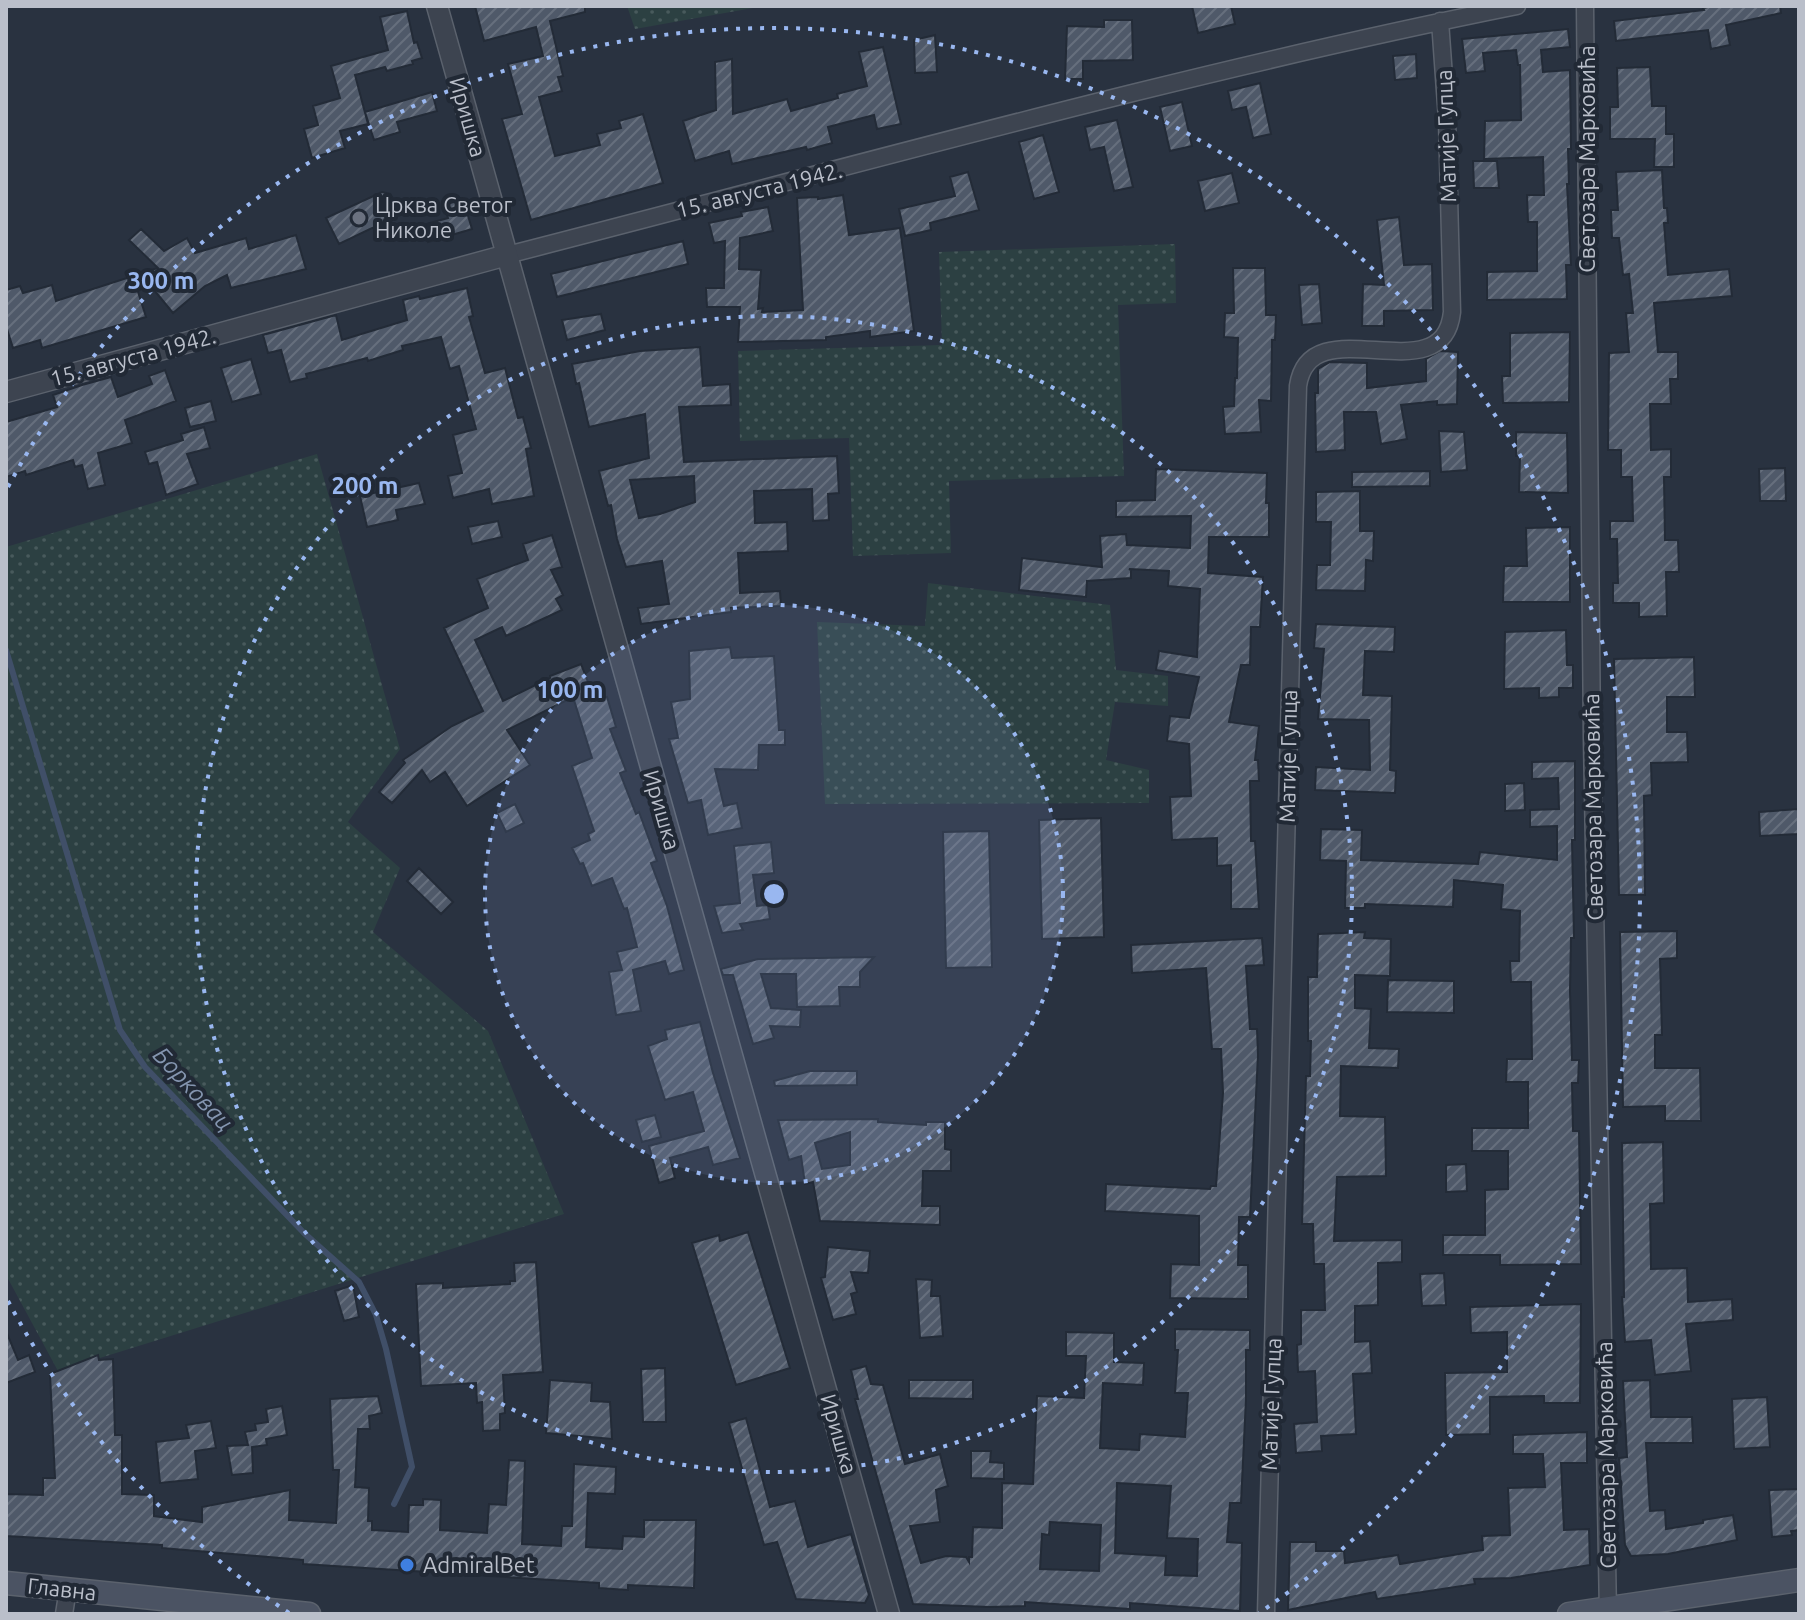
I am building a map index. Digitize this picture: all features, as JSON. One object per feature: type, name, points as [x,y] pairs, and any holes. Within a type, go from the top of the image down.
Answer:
[{"type":"main road","points":[[1569,1614],[1608,1611],[1799,1580]]},
{"type":"main road","name":"Главна","points":[[6,1583],[309,1614]]},
{"type":"street","name":"Иришка","points":[[437,6],[889,1614]]},
{"type":"street","name":"15. августа 1942.","points":[[6,392],[507,255],[1175,83],[1517,6]]},
{"type":"street","name":"Светозара Марковића","points":[[1585,6],[1592,739],[1608,1611]]},
{"type":"street","name":"Матије Гупца","points":[[1266,1614],[1298,386],[1304,366],[1320,352],[1428,347],[1442,341],[1451,328],[1447,119],[1440,21]]},
{"type":"street","points":[[64,1614],[68,1589]]},
{"type":"green space","points":[[627,6],[764,6],[635,29]]},
{"type":"green space","points":[[1175,244],[1176,303],[1118,305],[1124,476],[949,481],[951,553],[853,556],[849,438],[740,441],[738,351],[942,345],[939,252]]},
{"type":"green space","points":[[317,454],[400,749],[348,822],[400,868],[373,932],[488,1031],[564,1214],[58,1371],[6,1275],[6,547]]},
{"type":"green space","points":[[928,583],[1110,605],[1116,670],[1168,676],[1168,706],[1115,702],[1106,760],[1149,770],[1149,803],[825,804],[817,622],[925,626]]},
{"type":"building","points":[[475,6],[585,6],[585,12],[550,21],[563,76],[558,77],[562,91],[539,97],[555,156],[600,145],[597,134],[621,128],[619,121],[643,114],[663,183],[531,220],[502,119],[522,114],[508,64],[543,56],[536,27],[484,41]]},
{"type":"building","points":[[1192,6],[1231,6],[1235,24],[1198,33]]},
{"type":"building","points":[[1713,6],[1780,6],[1781,13],[1726,25],[1730,45],[1711,49],[1708,30],[1616,41],[1614,21],[1704,10]]},
{"type":"building","points":[[407,11],[414,43],[417,42],[422,58],[412,61],[413,64],[387,71],[385,67],[355,75],[368,124],[340,131],[345,148],[312,158],[304,129],[318,125],[313,106],[340,98],[331,66],[388,50],[380,17]]},
{"type":"building","points":[[1104,20],[1132,20],[1133,60],[1083,61],[1083,79],[1065,79],[1067,26],[1104,27]]},
{"type":"building","points":[[1568,29],[1570,47],[1541,50],[1543,72],[1570,70],[1571,149],[1568,149],[1567,184],[1571,265],[1566,265],[1567,299],[1487,300],[1487,272],[1537,271],[1537,222],[1528,222],[1527,195],[1544,195],[1543,157],[1484,159],[1485,121],[1521,120],[1520,65],[1516,50],[1483,53],[1485,71],[1466,73],[1462,39]]},
{"type":"building","points":[[935,35],[937,72],[915,73],[914,40]]},
{"type":"building","points":[[883,47],[901,124],[877,129],[874,115],[828,127],[832,143],[807,150],[806,147],[732,164],[729,151],[695,161],[683,121],[716,110],[715,62],[732,59],[733,114],[787,99],[791,111],[867,86],[859,52]]},
{"type":"building","points":[[1416,54],[1417,78],[1395,80],[1393,56]]},
{"type":"building","points":[[1650,67],[1652,106],[1666,106],[1666,134],[1674,134],[1674,167],[1654,167],[1655,139],[1610,139],[1610,107],[1618,107],[1617,68]]},
{"type":"building","points":[[1260,83],[1271,134],[1253,138],[1246,107],[1232,110],[1228,91]]},
{"type":"building","points":[[432,92],[437,111],[397,122],[400,132],[374,140],[365,112]]},
{"type":"building","points":[[1182,102],[1192,146],[1170,151],[1160,107]]},
{"type":"building","points":[[1117,120],[1133,187],[1114,191],[1104,147],[1090,150],[1085,127]]},
{"type":"building","points":[[1043,135],[1059,192],[1034,199],[1019,142]]},
{"type":"building","points":[[1473,161],[1497,161],[1499,188],[1474,188]]},
{"type":"building","points":[[1662,170],[1668,223],[1664,223],[1668,275],[1729,269],[1732,296],[1654,303],[1658,352],[1678,352],[1678,379],[1670,379],[1671,404],[1650,404],[1651,450],[1671,449],[1671,477],[1664,477],[1665,540],[1678,540],[1679,572],[1666,572],[1667,616],[1639,617],[1639,603],[1613,603],[1613,583],[1618,583],[1617,539],[1610,539],[1610,521],[1633,521],[1632,477],[1621,477],[1621,450],[1608,450],[1609,353],[1629,352],[1626,313],[1633,313],[1629,274],[1623,275],[1619,238],[1612,238],[1611,210],[1618,210],[1616,172]]},
{"type":"building","points":[[968,172],[979,210],[930,223],[931,230],[905,236],[899,209],[955,196],[950,177]]},
{"type":"building","points":[[1232,173],[1239,203],[1205,211],[1198,181]]},
{"type":"building","name":"Црква Светог Николе","points":[[382,192],[390,194],[396,203],[391,219],[339,244],[326,218]]},
{"type":"building","points":[[843,195],[849,235],[900,228],[914,331],[870,337],[870,331],[826,337],[826,340],[738,342],[740,307],[707,307],[706,288],[724,288],[725,241],[714,243],[709,223],[768,207],[773,231],[740,238],[739,269],[761,270],[758,309],[763,308],[762,312],[803,310],[797,198]]},
{"type":"building","points":[[463,199],[472,229],[428,242],[423,225],[448,218],[444,205]]},
{"type":"building","points":[[1399,217],[1404,265],[1432,264],[1433,310],[1384,311],[1384,326],[1362,326],[1363,284],[1384,285],[1377,220]]},
{"type":"building","points":[[141,229],[164,251],[187,238],[195,253],[246,238],[249,249],[296,235],[306,269],[231,288],[227,275],[205,286],[173,313],[140,273],[158,268],[129,240]]},
{"type":"building","points":[[683,241],[688,264],[557,297],[551,274]]},
{"type":"building","points":[[1233,268],[1265,268],[1266,315],[1276,315],[1275,340],[1272,340],[1271,401],[1259,400],[1261,432],[1225,434],[1223,407],[1234,406],[1237,378],[1238,338],[1224,337],[1225,313],[1234,313]]},
{"type":"building","points":[[133,276],[146,317],[42,348],[40,340],[13,348],[6,326],[6,290],[20,286],[23,293],[52,285],[56,301]]},
{"type":"building","points":[[1319,284],[1322,323],[1302,325],[1299,285]]},
{"type":"building","points":[[467,288],[473,316],[469,317],[485,373],[505,368],[518,418],[523,417],[531,448],[526,449],[534,496],[492,504],[489,489],[453,498],[448,476],[462,473],[453,435],[476,429],[459,366],[450,369],[441,337],[402,346],[403,350],[368,361],[367,358],[306,374],[307,378],[290,382],[281,350],[268,353],[263,335],[336,315],[342,340],[407,320],[403,300]]},
{"type":"building","points":[[601,314],[605,330],[567,340],[562,320]]},
{"type":"building","points":[[1570,332],[1569,402],[1503,403],[1502,376],[1510,376],[1510,333]]},
{"type":"building","points":[[700,347],[703,386],[730,384],[731,405],[679,407],[684,462],[837,456],[839,493],[828,494],[829,520],[813,521],[812,489],[754,491],[755,523],[787,522],[788,551],[738,553],[740,593],[780,591],[781,606],[731,608],[731,612],[641,624],[638,608],[669,604],[662,561],[626,567],[599,471],[649,458],[645,414],[589,427],[572,364],[640,351]],"holes":[[[694,476],[695,502],[639,518],[630,480]]]},
{"type":"building","points":[[1440,351],[1458,352],[1457,404],[1437,405],[1437,401],[1401,405],[1407,439],[1381,444],[1376,412],[1344,412],[1345,450],[1316,452],[1315,393],[1318,393],[1318,369],[1330,362],[1367,363],[1367,388],[1426,381],[1426,359]]},
{"type":"building","points":[[251,359],[261,394],[232,402],[221,368]]},
{"type":"building","points":[[165,370],[176,401],[125,420],[132,443],[98,453],[105,485],[88,489],[82,465],[75,467],[73,460],[26,475],[25,471],[6,477],[6,422],[57,407],[53,395],[82,385],[111,377],[118,397],[152,384],[149,376]]},
{"type":"building","points":[[211,401],[216,421],[190,427],[185,408]]},
{"type":"building","points":[[204,427],[210,448],[187,454],[198,484],[166,495],[157,462],[149,464],[145,452],[183,440],[181,434]]},
{"type":"building","points":[[1439,431],[1464,432],[1467,470],[1441,472]]},
{"type":"building","points":[[1516,432],[1567,433],[1568,493],[1519,492],[1520,456],[1516,456]]},
{"type":"building","points":[[1785,468],[1786,501],[1760,501],[1759,469]]},
{"type":"building","points":[[1156,469],[1267,473],[1269,537],[1209,537],[1208,573],[1263,577],[1260,627],[1251,627],[1250,665],[1241,665],[1229,722],[1259,726],[1255,760],[1258,760],[1259,781],[1250,781],[1251,841],[1255,841],[1259,909],[1231,909],[1231,865],[1217,866],[1217,838],[1172,840],[1170,797],[1191,796],[1189,744],[1167,741],[1170,716],[1189,718],[1199,677],[1156,670],[1159,651],[1197,657],[1200,589],[1168,586],[1169,571],[1129,569],[1131,578],[1087,581],[1086,597],[1019,590],[1022,558],[1102,567],[1100,536],[1126,534],[1127,545],[1190,548],[1191,516],[1116,517],[1116,501],[1155,500]]},
{"type":"building","points":[[1430,471],[1430,486],[1352,487],[1352,472]]},
{"type":"building","points":[[419,483],[425,504],[396,510],[398,520],[367,527],[360,496]]},
{"type":"building","points":[[1360,491],[1360,531],[1374,531],[1373,561],[1366,560],[1365,591],[1316,590],[1317,565],[1330,565],[1331,522],[1316,522],[1316,492]]},
{"type":"building","points":[[498,521],[502,537],[472,544],[468,527]]},
{"type":"building","points":[[1570,527],[1570,602],[1503,602],[1504,566],[1527,566],[1526,528]]},
{"type":"building","points":[[552,535],[562,567],[551,570],[563,595],[556,599],[562,610],[506,636],[502,627],[475,640],[503,701],[550,676],[581,664],[595,700],[607,697],[616,727],[610,729],[626,771],[620,773],[657,861],[651,863],[667,906],[684,970],[669,974],[665,961],[633,970],[641,1011],[616,1015],[609,972],[622,970],[617,952],[637,947],[627,908],[624,909],[612,878],[592,886],[583,863],[580,864],[572,848],[590,840],[588,834],[594,831],[572,766],[592,758],[573,697],[507,730],[530,765],[467,806],[445,772],[430,782],[422,770],[392,803],[379,792],[405,763],[403,760],[452,726],[483,711],[444,628],[488,608],[477,579],[528,560],[523,544]]},
{"type":"building","points":[[1316,624],[1395,627],[1394,652],[1365,651],[1363,695],[1392,696],[1390,770],[1396,771],[1395,793],[1315,790],[1316,767],[1370,770],[1369,720],[1318,719],[1324,649],[1314,648]]},
{"type":"building","points":[[1566,630],[1567,665],[1573,665],[1573,688],[1559,688],[1559,697],[1539,698],[1539,688],[1504,689],[1505,632]]},
{"type":"building","points":[[730,647],[732,658],[774,656],[779,730],[785,730],[785,745],[759,745],[758,770],[715,769],[724,806],[737,803],[742,828],[708,835],[701,800],[688,803],[669,739],[678,738],[671,702],[690,699],[689,651]]},
{"type":"building","points":[[1694,657],[1695,697],[1667,697],[1667,732],[1687,732],[1688,762],[1651,763],[1652,795],[1644,796],[1645,895],[1619,895],[1614,659]]},
{"type":"building","points":[[1575,761],[1575,840],[1572,840],[1574,938],[1571,938],[1570,991],[1572,1060],[1579,1060],[1578,1083],[1572,1083],[1573,1131],[1579,1131],[1581,1264],[1500,1265],[1500,1255],[1443,1255],[1443,1235],[1485,1235],[1485,1190],[1508,1189],[1508,1151],[1472,1151],[1472,1128],[1528,1128],[1528,1082],[1506,1082],[1507,1059],[1532,1059],[1531,982],[1511,982],[1510,961],[1519,961],[1520,911],[1501,909],[1503,885],[1454,880],[1453,907],[1365,904],[1365,908],[1345,908],[1346,861],[1320,860],[1321,829],[1362,830],[1361,860],[1478,864],[1480,852],[1557,860],[1557,826],[1530,827],[1530,810],[1559,809],[1558,778],[1532,779],[1532,762]]},
{"type":"building","points":[[1524,783],[1525,810],[1505,811],[1505,784]]},
{"type":"building","points":[[515,804],[524,823],[506,832],[497,813]]},
{"type":"building","points":[[1799,809],[1799,834],[1760,836],[1759,812]]},
{"type":"building","points":[[1101,818],[1104,937],[1042,939],[1039,820]]},
{"type":"building","points":[[989,831],[992,967],[946,968],[943,832]]},
{"type":"building","points":[[771,842],[774,873],[753,875],[757,906],[768,905],[770,919],[740,924],[743,930],[722,933],[714,906],[740,903],[734,846]]},
{"type":"building","points":[[419,868],[453,902],[441,914],[407,881]]},
{"type":"building","points":[[1677,931],[1677,958],[1660,959],[1662,1035],[1655,1035],[1655,1068],[1700,1068],[1701,1121],[1665,1121],[1665,1106],[1623,1107],[1620,932]]},
{"type":"building","points":[[1365,932],[1364,938],[1391,939],[1390,976],[1355,975],[1355,1008],[1371,1009],[1369,1048],[1399,1049],[1398,1068],[1341,1066],[1340,1116],[1385,1117],[1386,1176],[1337,1177],[1334,1241],[1402,1240],[1402,1262],[1378,1263],[1378,1305],[1355,1306],[1355,1342],[1370,1341],[1372,1373],[1353,1374],[1356,1434],[1321,1436],[1322,1451],[1296,1453],[1294,1424],[1317,1422],[1315,1371],[1298,1372],[1301,1310],[1325,1310],[1324,1264],[1314,1264],[1313,1224],[1302,1224],[1306,1076],[1310,1076],[1311,1041],[1308,1041],[1308,977],[1317,977],[1318,934]]},
{"type":"building","points":[[1262,938],[1264,965],[1246,966],[1250,1029],[1257,1029],[1258,1055],[1250,1217],[1239,1217],[1238,1265],[1248,1265],[1248,1299],[1170,1298],[1171,1264],[1199,1265],[1199,1216],[1105,1211],[1106,1184],[1210,1189],[1216,1186],[1223,1093],[1221,1049],[1212,1049],[1206,968],[1132,973],[1131,945]]},
{"type":"building","points":[[874,957],[860,972],[860,987],[839,987],[840,1006],[797,1007],[796,974],[761,974],[771,1008],[801,1010],[800,1027],[770,1026],[774,1038],[753,1044],[733,975],[723,975],[721,969],[758,959]]},
{"type":"building","points":[[1388,980],[1454,981],[1454,1013],[1387,1012]]},
{"type":"building","points":[[700,1022],[740,1158],[713,1165],[708,1147],[670,1158],[675,1178],[659,1183],[649,1146],[704,1131],[693,1092],[665,1100],[648,1046],[667,1039],[665,1030]]},
{"type":"building","points":[[810,1071],[857,1071],[857,1085],[775,1086],[774,1081]]},
{"type":"building","points":[[655,1115],[661,1137],[642,1142],[636,1120]]},
{"type":"building","points":[[878,1119],[878,1122],[926,1125],[926,1122],[945,1122],[945,1149],[951,1150],[951,1171],[923,1171],[922,1206],[940,1206],[940,1225],[820,1221],[813,1182],[805,1184],[801,1156],[789,1160],[778,1120]],"holes":[[[850,1132],[850,1165],[822,1169],[815,1143]]]},
{"type":"building","points":[[1663,1142],[1664,1203],[1650,1204],[1651,1269],[1687,1268],[1688,1302],[1732,1299],[1733,1320],[1686,1324],[1691,1371],[1655,1375],[1651,1340],[1625,1342],[1622,1143]]},
{"type":"building","points":[[1466,1164],[1467,1191],[1446,1192],[1446,1165]]},
{"type":"building","points":[[748,1232],[790,1368],[736,1385],[692,1243],[719,1235],[720,1241]]},
{"type":"building","points":[[828,1247],[870,1251],[868,1273],[851,1272],[857,1292],[851,1294],[856,1314],[833,1320],[821,1278],[825,1277]]},
{"type":"building","points":[[536,1262],[543,1372],[503,1375],[505,1413],[500,1414],[500,1430],[483,1431],[482,1402],[477,1403],[476,1383],[421,1386],[416,1284],[443,1283],[443,1288],[510,1284],[510,1281],[515,1281],[514,1263]]},
{"type":"building","points":[[1444,1273],[1446,1305],[1422,1306],[1420,1274]]},
{"type":"building","points":[[916,1279],[932,1280],[931,1296],[940,1296],[943,1336],[920,1338]]},
{"type":"building","points":[[353,1285],[359,1317],[344,1321],[335,1291]]},
{"type":"building","points":[[1581,1304],[1580,1403],[1544,1403],[1544,1396],[1490,1397],[1490,1434],[1446,1435],[1445,1373],[1507,1372],[1507,1332],[1471,1333],[1470,1307]]},
{"type":"building","points":[[1175,1329],[1250,1330],[1250,1350],[1246,1350],[1241,1503],[1230,1503],[1227,1542],[1242,1543],[1240,1611],[1130,1603],[1130,1609],[1025,1602],[1025,1606],[989,1607],[913,1604],[855,1399],[858,1399],[851,1370],[866,1366],[871,1384],[883,1385],[905,1464],[940,1454],[948,1486],[936,1490],[940,1522],[910,1526],[921,1563],[946,1556],[966,1557],[969,1562],[969,1557],[972,1557],[973,1527],[1002,1528],[1002,1483],[1033,1484],[1037,1396],[1084,1398],[1086,1356],[1066,1356],[1066,1332],[1114,1333],[1114,1362],[1144,1363],[1143,1385],[1103,1383],[1100,1448],[1139,1450],[1140,1434],[1185,1437],[1188,1393],[1175,1393],[1178,1350],[1175,1350]],"holes":[[[1117,1483],[1171,1486],[1167,1538],[1198,1539],[1197,1576],[1165,1575],[1166,1556],[1115,1553]],[[1050,1522],[1101,1525],[1099,1571],[1040,1569],[1042,1534],[1049,1535]]]},
{"type":"building","points":[[6,1331],[18,1360],[29,1355],[35,1372],[6,1383]]},
{"type":"building","points":[[98,1355],[99,1360],[113,1359],[115,1435],[122,1435],[122,1494],[154,1495],[154,1516],[202,1522],[202,1507],[290,1490],[289,1520],[336,1523],[339,1470],[333,1470],[330,1399],[378,1396],[382,1413],[369,1416],[370,1429],[358,1429],[355,1487],[369,1488],[368,1521],[372,1521],[372,1530],[408,1532],[409,1505],[423,1505],[423,1499],[441,1500],[440,1530],[487,1533],[489,1504],[506,1505],[509,1460],[525,1461],[522,1544],[561,1546],[562,1526],[572,1526],[574,1464],[616,1467],[615,1494],[588,1493],[586,1547],[622,1549],[623,1536],[644,1537],[644,1520],[696,1520],[694,1588],[628,1585],[628,1590],[599,1588],[599,1583],[303,1564],[303,1560],[162,1548],[162,1545],[6,1536],[6,1494],[43,1495],[43,1478],[55,1478],[50,1374]]},
{"type":"building","points":[[665,1368],[666,1422],[643,1422],[641,1369]]},
{"type":"building","points":[[550,1380],[592,1383],[591,1401],[610,1402],[612,1439],[546,1433]]},
{"type":"building","points":[[909,1380],[973,1380],[973,1399],[909,1398]]},
{"type":"building","points":[[1650,1380],[1651,1417],[1692,1417],[1693,1443],[1646,1443],[1650,1511],[1665,1510],[1666,1529],[1733,1515],[1737,1540],[1668,1554],[1631,1556],[1625,1545],[1619,1458],[1627,1457],[1623,1381]]},
{"type":"building","points":[[1767,1397],[1770,1447],[1734,1449],[1732,1399]]},
{"type":"building","points":[[282,1406],[287,1435],[266,1439],[267,1445],[252,1447],[253,1473],[232,1475],[227,1446],[248,1445],[245,1432],[256,1430],[255,1424],[268,1422],[266,1409]]},
{"type":"building","points":[[746,1418],[770,1507],[795,1501],[808,1547],[851,1534],[869,1595],[865,1603],[796,1599],[777,1542],[764,1545],[729,1423]]},
{"type":"building","points":[[211,1421],[216,1448],[195,1451],[198,1479],[160,1483],[156,1442],[189,1438],[186,1425]]},
{"type":"building","points":[[1587,1432],[1587,1463],[1561,1463],[1564,1530],[1589,1529],[1590,1565],[1511,1578],[1474,1579],[1475,1584],[1377,1599],[1375,1592],[1288,1610],[1290,1542],[1316,1542],[1316,1551],[1344,1551],[1345,1563],[1398,1555],[1400,1564],[1483,1550],[1482,1536],[1510,1535],[1508,1488],[1545,1487],[1543,1454],[1513,1454],[1513,1435]]},
{"type":"building","points":[[971,1451],[991,1451],[990,1462],[1004,1463],[1004,1479],[971,1478]]},
{"type":"building","points":[[1799,1489],[1799,1530],[1791,1531],[1792,1535],[1772,1537],[1769,1490]]},
{"type":"waterway","name":"Борковац","points":[[6,650],[120,1030],[145,1067],[304,1233],[359,1282],[376,1315],[412,1467],[394,1504]]},
{"type":"place","name":"Црква Светог Николе","points":[[359,218]]},
{"type":"place","name":"AdmiralBet","points":[[407,1565]]}]
